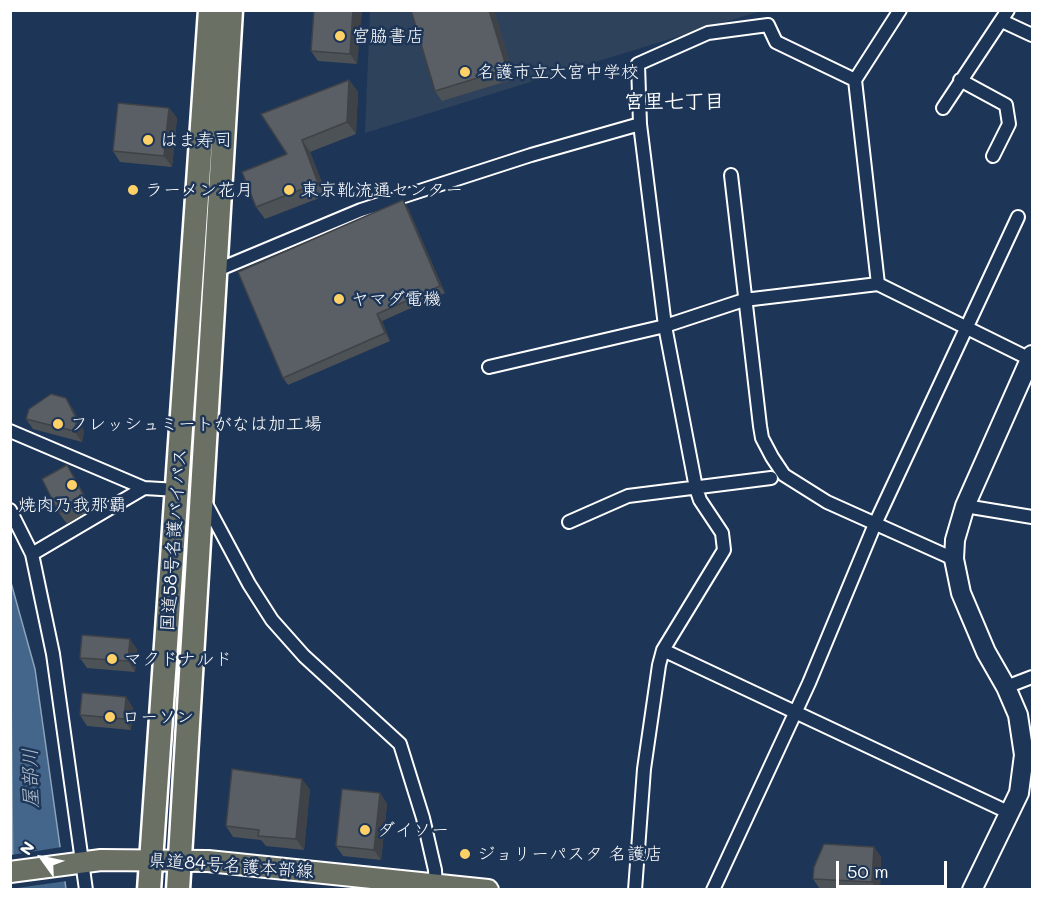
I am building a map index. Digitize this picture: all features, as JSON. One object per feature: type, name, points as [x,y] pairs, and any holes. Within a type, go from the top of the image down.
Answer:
[{"type":"highway","name":"国道58号名護バイパス","points":[[149,890],[210,10]]},
{"type":"highway","name":"国道58号名護バイパス","points":[[178,890],[231,10]]},
{"type":"main road","name":"県道84号名護本部線","points":[[10,872],[77,862],[152,860],[219,862],[436,887],[488,890]]},
{"type":"street","points":[[878,284],[855,80],[900,10]]},
{"type":"street","points":[[943,108],[1005,16],[1032,35]]},
{"type":"street","points":[[635,890],[644,769],[663,650],[724,550],[722,532],[700,500],[696,488],[665,326],[640,124],[638,64],[708,33],[768,25],[776,42],[855,80]]},
{"type":"street","points":[[960,80],[1006,105],[1009,124],[993,156]]},
{"type":"street","points":[[214,271],[361,210],[531,155],[640,124]]},
{"type":"street","points":[[731,175],[762,438],[772,457],[784,475],[827,502],[954,559]]},
{"type":"street","points":[[713,890],[796,711],[875,524],[1018,217]]},
{"type":"street","points":[[489,367],[665,326],[744,300],[878,284],[965,329],[1031,357],[965,506],[959,522],[954,559],[961,593],[971,621],[1018,715],[1024,755],[1019,793],[972,890]]},
{"type":"street","points":[[10,431],[144,488],[178,490]]},
{"type":"street","points":[[569,522],[628,496],[771,478]]},
{"type":"street","points":[[32,554],[144,488]]},
{"type":"street","points":[[202,495],[249,584],[272,620],[304,656],[400,744],[423,818],[435,870],[436,887]]},
{"type":"street","points":[[965,506],[1032,517]]},
{"type":"street","points":[[10,510],[32,554],[53,654],[77,862],[86,890]]},
{"type":"street","points":[[663,650],[1010,813]]},
{"type":"street","points":[[1006,687],[1032,677]]},
{"type":"shaded area","name":"名護市立大宮中学校","points":[[370,11],[761,11],[365,133]]},
{"type":"water","name":"屋部川","points":[[10,579],[35,669],[66,889],[13,889]]},
{"type":"pier","points":[[62,847],[67,881],[10,889],[11,855]]},
{"type":"building","name":"宮脇書店","points":[[314,10],[353,10],[350,54],[311,51]]},
{"type":"building","points":[[411,10],[489,10],[507,69],[435,91]]},
{"type":"building","points":[[349,80],[347,122],[302,140],[318,183],[256,207],[242,172],[287,154],[261,114]]},
{"type":"building","name":"はま寿司","points":[[118,103],[169,108],[164,156],[113,151]]},
{"type":"building","points":[[403,200],[440,286],[377,314],[385,333],[283,378],[238,272]]},
{"type":"building","points":[[51,394],[66,398],[77,420],[74,431],[26,419],[29,409]]},
{"type":"building","points":[[67,465],[85,498],[59,513],[42,479]]},
{"type":"building","points":[[82,635],[130,639],[128,661],[80,658]]},
{"type":"building","points":[[82,693],[126,697],[124,719],[80,715]]},
{"type":"building","points":[[232,769],[302,779],[296,839],[258,836],[259,830],[226,826]]},
{"type":"building","name":"ダイソー","points":[[342,789],[380,793],[374,850],[336,846]]},
{"type":"building","points":[[824,844],[874,847],[872,882],[813,879],[814,867]]},
{"type":"place","name":"宮脇書店","points":[[340,36]]},
{"type":"place","name":"名護市立大宮中学校","points":[[465,72]]},
{"type":"place","name":"はま寿司","points":[[148,140]]},
{"type":"place","name":"ラーメン花月","points":[[133,190]]},
{"type":"place","name":"東京靴流通センター","points":[[289,190]]},
{"type":"place","name":"ヤマダ電機","points":[[339,299]]},
{"type":"place","name":"フレッシュミートがなは加工場","points":[[58,424]]},
{"type":"place","name":"焼肉乃我那覇","points":[[72,485]]},
{"type":"place","name":"マクドナルド","points":[[112,659]]},
{"type":"place","name":"ローソン","points":[[110,717]]},
{"type":"place","name":"ダイソー","points":[[365,830]]},
{"type":"place","name":"ジョリーパスタ 名護店","points":[[465,854]]},
{"type":"district","name":"宮里七丁目","points":[[674,102]]}]
